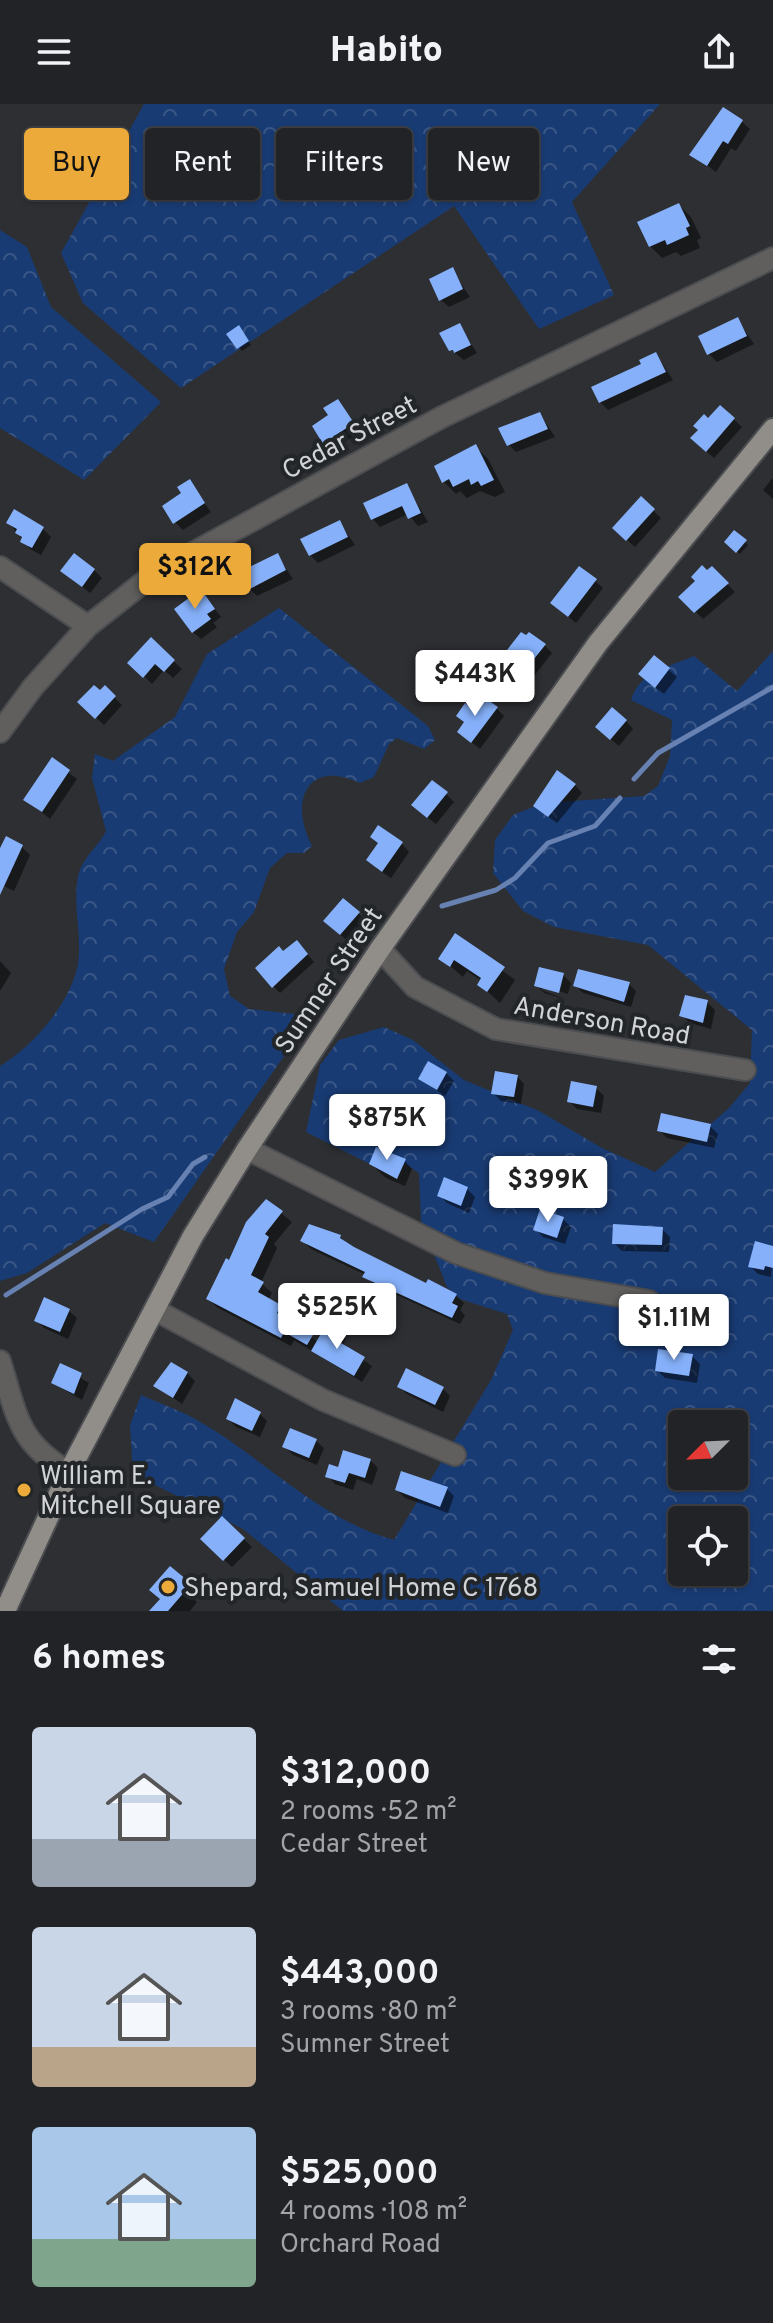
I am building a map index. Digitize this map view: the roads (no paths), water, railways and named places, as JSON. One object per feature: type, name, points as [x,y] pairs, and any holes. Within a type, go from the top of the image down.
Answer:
[{"type":"main road","name":"Sumner Street","points":[[5,1611],[69,1472],[193,1236],[247,1149],[380,949],[598,643],[773,429]]},
{"type":"street","name":"Cedar Street","points":[[0,732],[33,687],[88,626],[154,574],[540,367],[773,258]]},
{"type":"street","points":[[0,567],[88,626]]},
{"type":"street","name":"Anderson Road","points":[[380,949],[415,987],[496,1029],[745,1070]]},
{"type":"street","points":[[247,1149],[426,1241],[470,1259],[545,1283],[649,1301]]},
{"type":"street","points":[[155,1310],[323,1400],[455,1455]]},
{"type":"street","points":[[0,1361],[28,1440],[40,1453],[69,1472]]},
{"type":"waterway","points":[[634,779],[658,753],[773,687]]},
{"type":"waterway","points":[[442,906],[496,890],[515,878],[548,843],[595,826],[620,798]]},
{"type":"waterway","points":[[6,1295],[142,1209],[168,1197],[193,1164],[205,1157]]},
{"type":"place","name":"William E. Mitchell Square","points":[[24,1490]]},
{"type":"place","name":"Shepard, Samuel Home C 1768","points":[[168,1587]]}]
